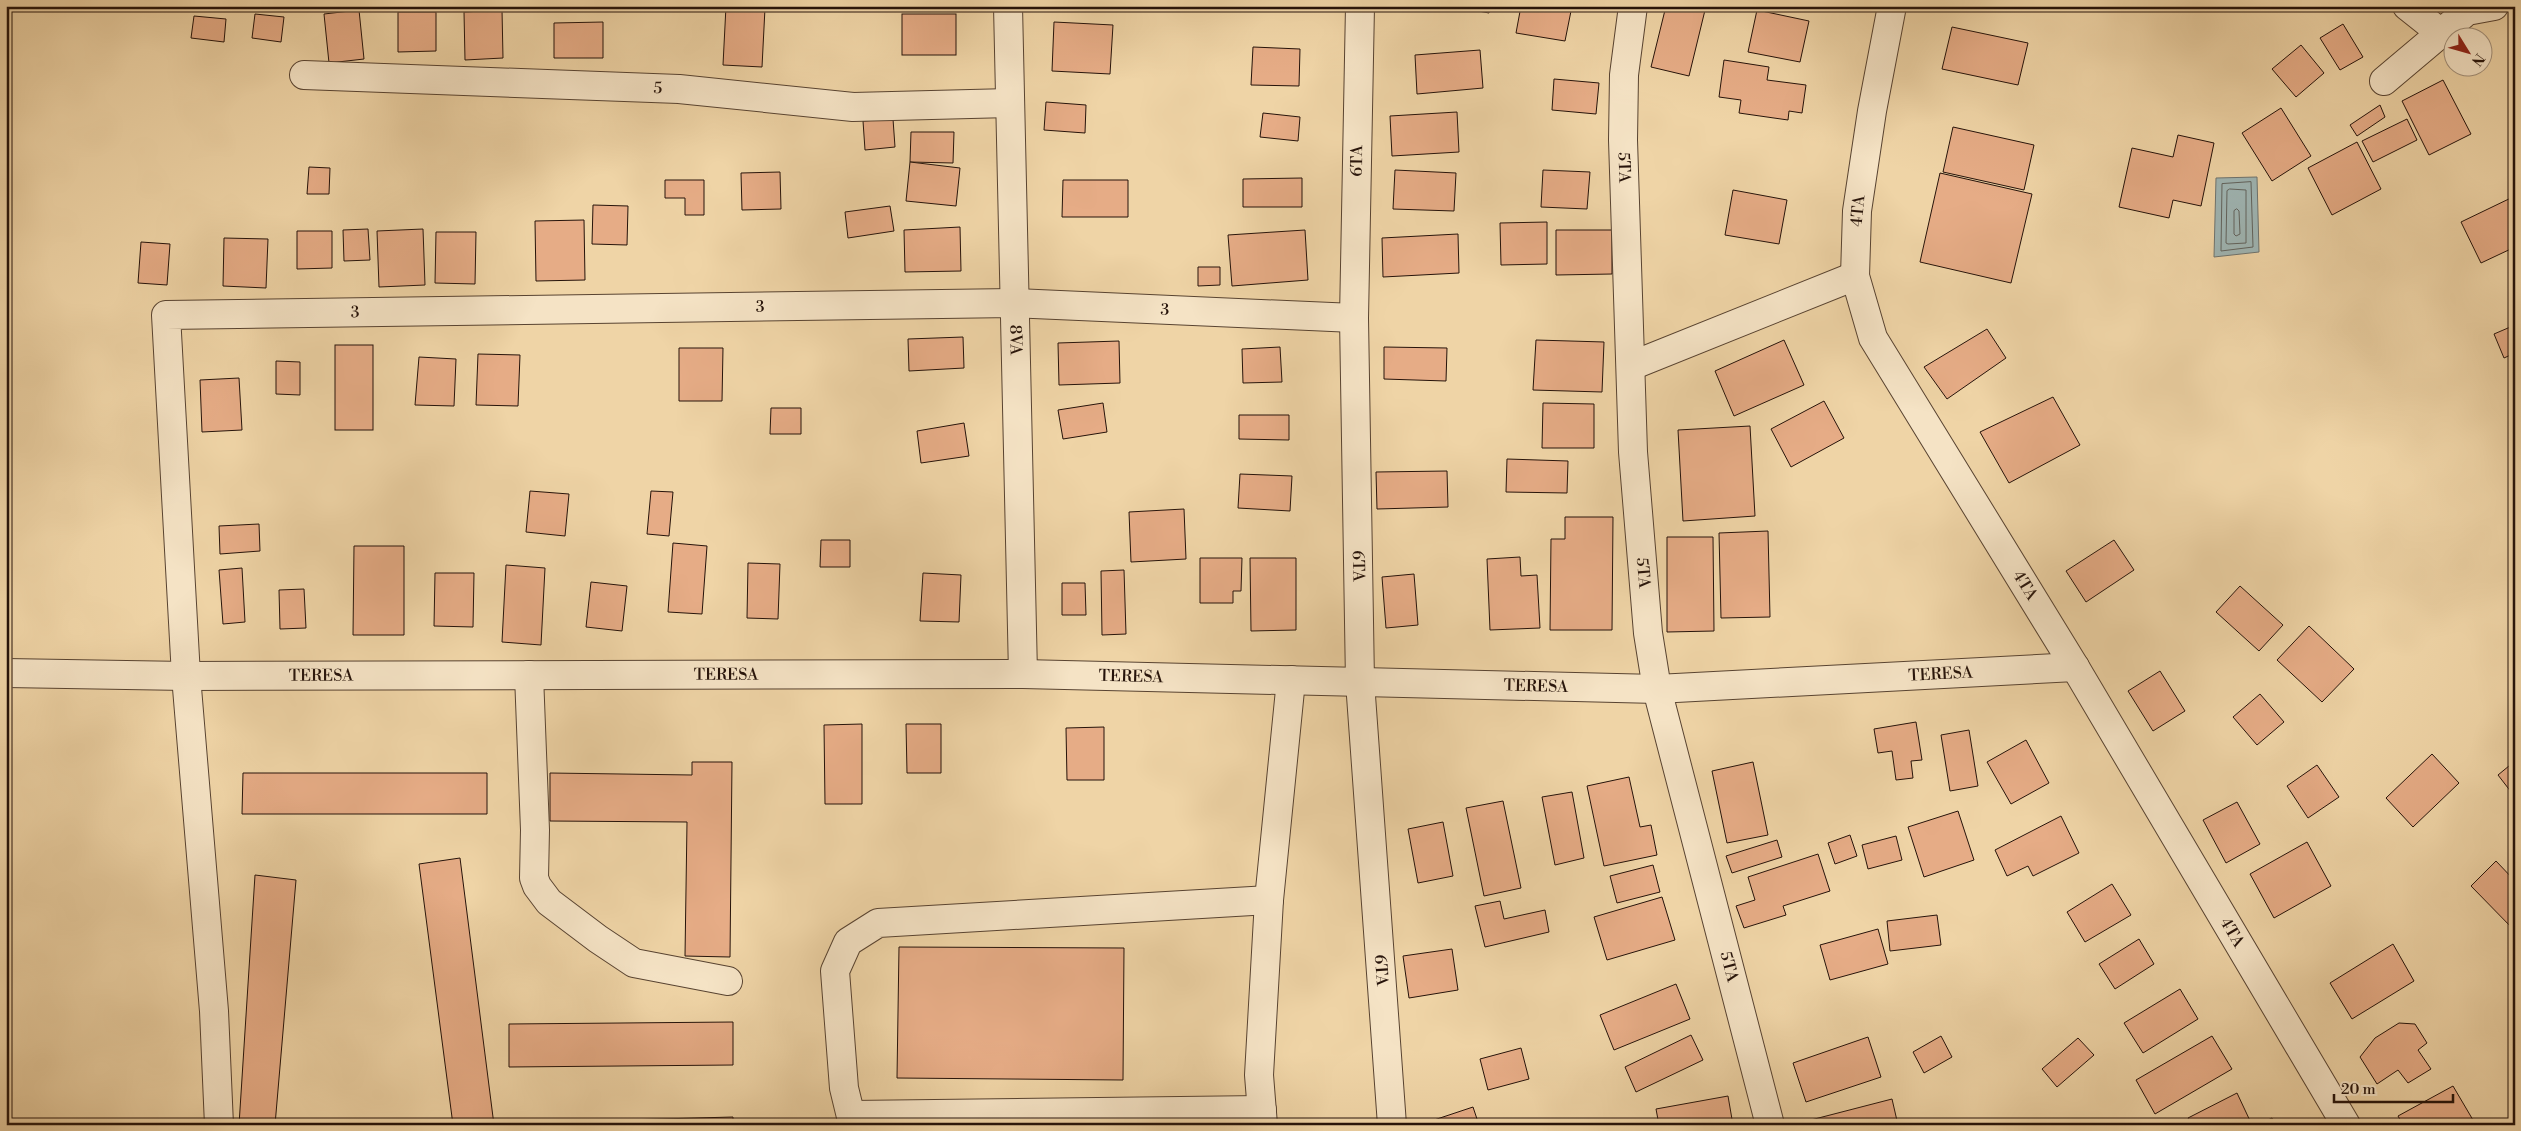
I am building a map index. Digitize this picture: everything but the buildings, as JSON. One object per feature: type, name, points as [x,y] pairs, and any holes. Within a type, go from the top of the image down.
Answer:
[{"type":"street","name":"8VA","points":[[1008,6],[1013,303],[1023,674]]},
{"type":"street","name":"6TA","points":[[1360,6],[1354,318],[1360,682],[1392,1125]]},
{"type":"street","name":"5TA","points":[[1633,6],[1624,75],[1623,140],[1633,452],[1648,633],[1657,689],[1770,1125]]},
{"type":"street","name":"4TA","points":[[1892,6],[1872,111],[1857,211],[1855,276],[1873,338],[2075,667],[2346,1125]]},
{"type":"street","points":[[2407,6],[2442,33]]},
{"type":"street","points":[[2384,81],[2467,11],[2494,6]]},
{"type":"street","name":"5","points":[[304,75],[679,89],[853,107],[1010,103]]},
{"type":"street","points":[[1631,366],[1855,276]]},
{"type":"street","name":"3","points":[[186,676],[166,315],[1013,303],[1354,318]]},
{"type":"street","name":"TERESA","points":[[6,673],[186,676],[1023,674],[1657,689],[2075,667]]},
{"type":"street","points":[[529,675],[535,830],[534,878],[537,886],[549,902],[634,963],[728,981]]},
{"type":"street","points":[[186,676],[214,1011],[219,1125]]},
{"type":"street","points":[[1269,900],[878,923],[848,942],[835,971],[844,1088],[852,1120],[1262,1117],[1259,1075],[1269,900],[1291,680]]},
{"type":"water","points":[[2257,177],[2259,252],[2214,257],[2216,178]]}]
